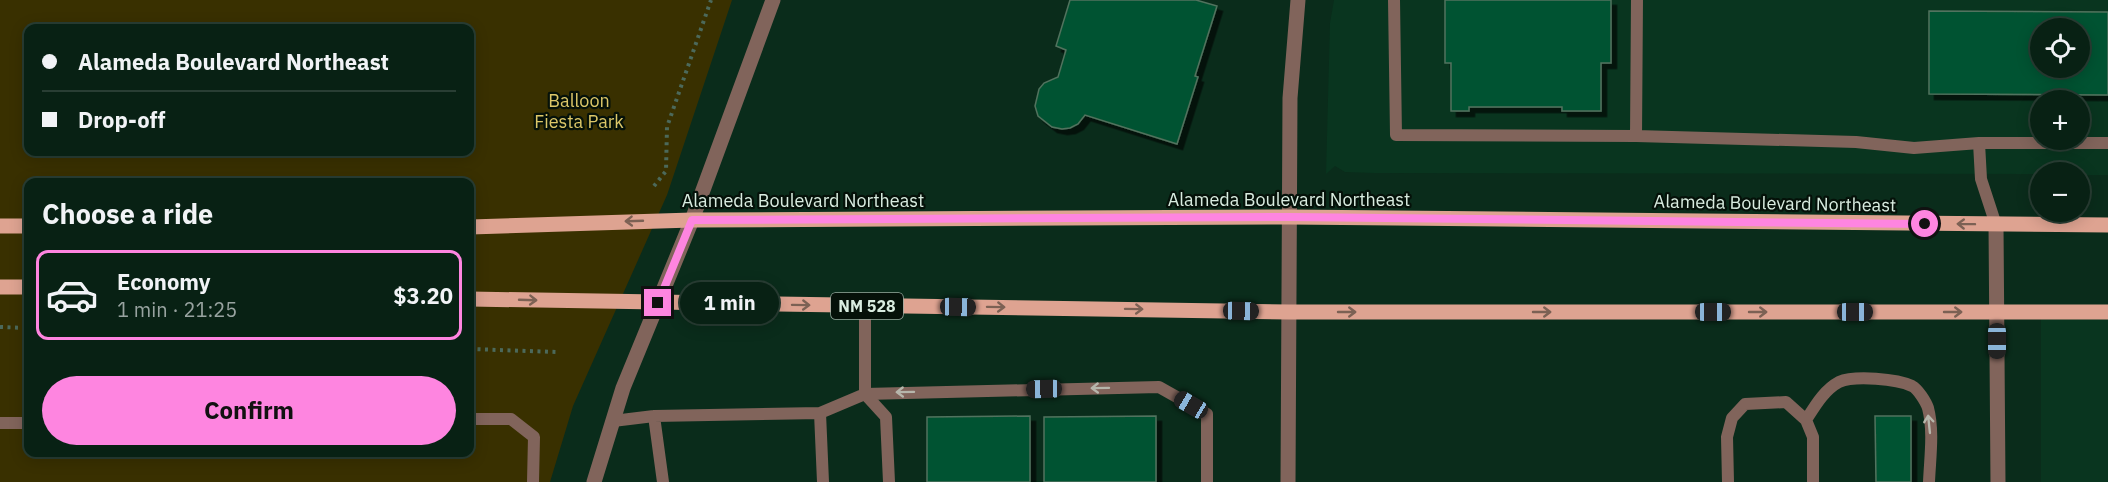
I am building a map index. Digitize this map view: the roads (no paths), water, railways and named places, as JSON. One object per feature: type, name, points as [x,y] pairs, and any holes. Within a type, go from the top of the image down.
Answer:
[{"type":"main road","name":"Alameda Boulevard Northeast","points":[[474,227],[692,220],[1290,217],[2108,225]]},
{"type":"main road","points":[[0,226],[24,226]]},
{"type":"main road","points":[[0,287],[24,287]]},
{"type":"main road","name":"NM 528","points":[[474,298],[1289,312],[2108,312]]},
{"type":"street","points":[[594,482],[623,388],[692,220],[773,0]]},
{"type":"street","points":[[1288,482],[1290,99],[1298,0]]},
{"type":"street","points":[[1996,225],[1998,482]]},
{"type":"lane","points":[[1394,0],[1396,135],[1636,136],[1856,142],[1914,148],[1979,143],[2108,143]]},
{"type":"lane","points":[[1636,136],[1637,0]]},
{"type":"lane","points":[[1979,143],[1981,179],[1996,225]]},
{"type":"lane","points":[[865,306],[865,394],[886,417],[889,482]]},
{"type":"lane","points":[[1806,420],[1823,394],[1840,382],[1862,379],[1898,381],[1915,387],[1928,406],[1931,435],[1929,482]]},
{"type":"lane","points":[[613,421],[654,416],[820,413],[865,394],[884,392],[1159,387],[1207,414],[1207,482]]},
{"type":"lane","points":[[1728,482],[1727,437],[1732,418],[1745,404],[1786,402],[1806,420],[1813,437],[1813,482]]},
{"type":"lane","points":[[820,413],[823,482]]},
{"type":"lane","points":[[654,416],[663,482]]},
{"type":"lane","points":[[474,420],[511,419],[534,437],[533,482]]},
{"type":"lane","points":[[0,423],[24,423]]},
{"type":"park label","name":"Balloon Fiesta Park","points":[[579,110]]}]
